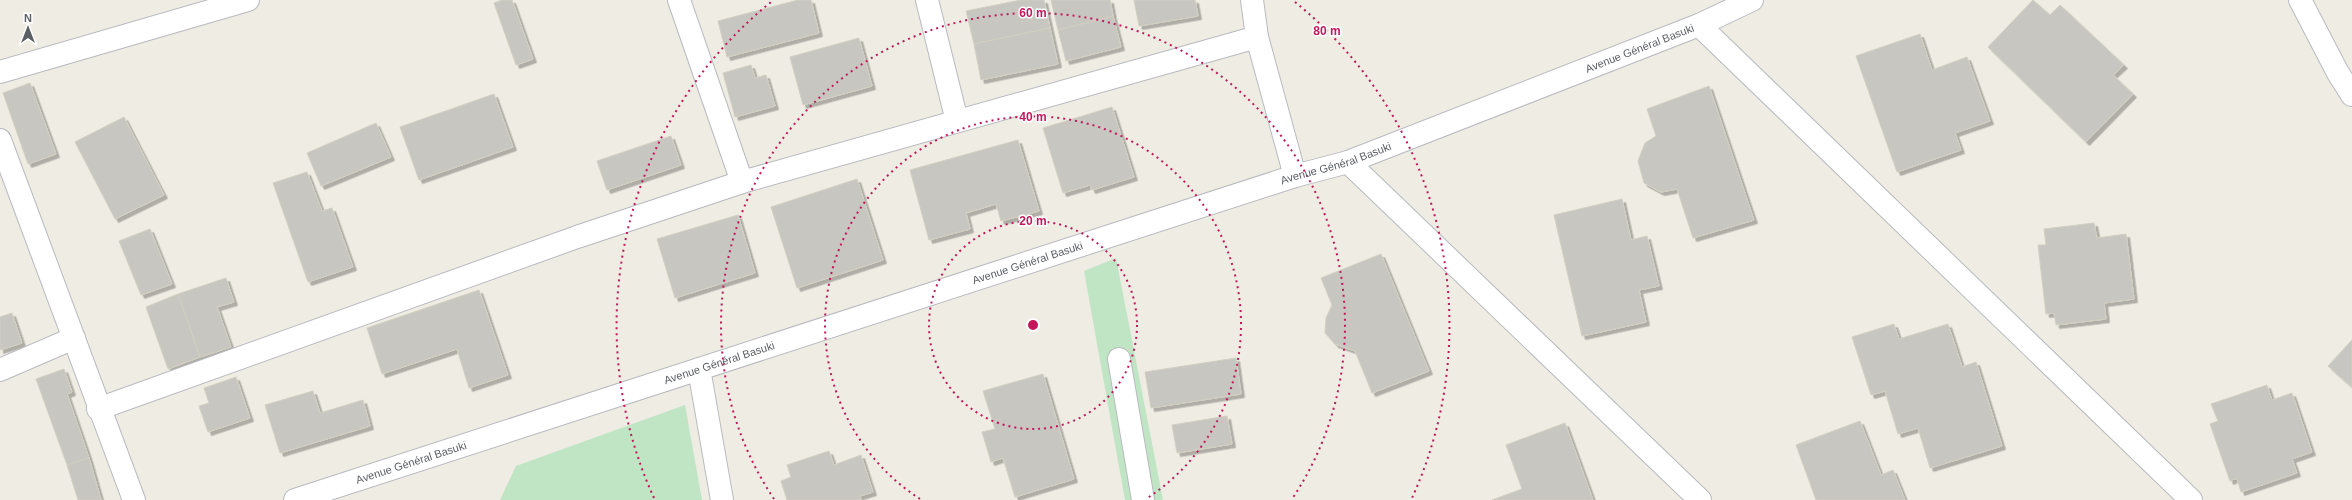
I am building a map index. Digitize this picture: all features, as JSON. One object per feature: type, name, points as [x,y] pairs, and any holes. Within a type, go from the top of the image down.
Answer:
[{"type":"street","points":[[0,72],[248,0]]},
{"type":"street","points":[[679,0],[742,182]]},
{"type":"street","points":[[927,0],[957,121]]},
{"type":"street","points":[[1252,0],[1256,37],[1295,176]]},
{"type":"street","name":"Avenue Général Basuki","points":[[295,500],[1295,176],[1348,162],[1699,25],[1752,0]]},
{"type":"street","points":[[2300,0],[2338,72],[2352,95]]},
{"type":"street","points":[[1699,25],[2191,500]]},
{"type":"street","points":[[98,409],[570,240],[742,182],[1256,37]]},
{"type":"street","points":[[0,140],[74,338],[98,409],[134,500]]},
{"type":"street","points":[[1348,162],[1700,500]]},
{"type":"street","points":[[0,370],[74,338]]},
{"type":"street","points":[[1119,359],[1143,500]]},
{"type":"street","points":[[699,369],[722,500]]},
{"type":"green space","points":[[1116,258],[1163,500],[1125,500],[1084,271]]},
{"type":"green space","points":[[685,405],[702,500],[500,500],[516,466]]},
{"type":"building","points":[[502,0],[512,0],[533,59],[516,65],[494,3]]},
{"type":"building","points":[[798,0],[811,0],[819,33],[727,57],[718,21]]},
{"type":"building","points":[[1021,0],[1044,0],[1050,28],[974,44],[966,11]]},
{"type":"building","points":[[1051,0],[1110,0],[1113,16],[1058,30]]},
{"type":"building","points":[[1134,0],[1195,0],[1198,16],[1139,26]]},
{"type":"building","points":[[2033,0],[2050,15],[2060,5],[2124,65],[2113,75],[2133,94],[2086,142],[1988,47]]},
{"type":"building","points":[[1113,16],[1121,47],[1066,61],[1058,30]]},
{"type":"building","points":[[1050,28],[1058,64],[981,80],[974,44]]},
{"type":"building","points":[[1920,34],[1932,70],[1967,57],[1990,121],[1955,133],[1961,150],[1897,172],[1856,56]]},
{"type":"building","points":[[859,38],[872,86],[803,105],[790,57]]},
{"type":"building","points":[[751,65],[755,78],[766,75],[775,106],[735,117],[723,73]]},
{"type":"building","points":[[30,83],[56,154],[28,164],[3,93]]},
{"type":"building","points":[[1709,86],[1754,220],[1693,238],[1677,189],[1661,192],[1644,183],[1638,161],[1645,143],[1656,136],[1647,109]]},
{"type":"building","points":[[494,94],[513,147],[419,180],[400,127]]},
{"type":"building","points":[[1112,107],[1134,177],[1092,190],[1090,185],[1063,193],[1043,128]]},
{"type":"building","points":[[124,117],[164,195],[115,219],[75,142]]},
{"type":"building","points":[[376,123],[391,157],[321,186],[307,153]]},
{"type":"building","points":[[671,136],[681,165],[607,190],[597,161]]},
{"type":"building","points":[[1018,140],[1039,211],[1001,221],[996,204],[966,213],[970,229],[929,240],[910,170]]},
{"type":"building","points":[[307,172],[322,211],[332,208],[353,267],[308,282],[273,183]]},
{"type":"building","points":[[857,179],[883,260],[797,288],[771,207]]},
{"type":"building","points":[[1622,199],[1631,240],[1647,236],[1659,286],[1639,290],[1646,322],[1582,336],[1554,215]]},
{"type":"building","points":[[738,215],[755,273],[675,298],[657,239]]},
{"type":"building","points":[[2094,223],[2097,238],[2126,234],[2134,299],[2104,303],[2106,319],[2056,325],[2054,313],[2046,314],[2038,245],[2046,245],[2044,229]]},
{"type":"building","points":[[150,229],[172,284],[141,295],[119,241]]},
{"type":"building","points":[[1381,254],[1429,371],[1372,393],[1355,351],[1335,344],[1325,333],[1326,318],[1332,305],[1321,278]]},
{"type":"building","points":[[226,278],[234,302],[217,307],[231,347],[200,357],[178,294]]},
{"type":"building","points":[[479,290],[508,375],[469,388],[457,349],[382,374],[367,328]]},
{"type":"building","points":[[178,294],[200,357],[168,369],[146,307]]},
{"type":"building","points":[[12,313],[22,343],[0,350],[0,317]]},
{"type":"building","points":[[1894,324],[1899,339],[1948,324],[1962,367],[1976,362],[2002,446],[1930,468],[1918,428],[1898,434],[1885,391],[1871,395],[1852,337]]},
{"type":"building","points":[[2352,340],[2352,387],[2328,366]]},
{"type":"building","points":[[1236,358],[1241,394],[1151,408],[1145,372]]},
{"type":"building","points":[[64,369],[72,392],[67,394],[89,458],[67,465],[36,379]]},
{"type":"building","points":[[1043,374],[1074,479],[1015,497],[1003,458],[991,462],[982,432],[995,429],[983,391]]},
{"type":"building","points":[[236,377],[250,418],[208,432],[199,406],[209,403],[204,388]]},
{"type":"building","points":[[2267,385],[2272,400],[2292,393],[2312,452],[2292,459],[2297,473],[2241,492],[2237,478],[2230,481],[2210,424],[2218,421],[2211,404]]},
{"type":"building","points":[[313,391],[320,413],[363,400],[370,426],[280,453],[265,405]]},
{"type":"building","points":[[1227,416],[1232,444],[1177,453],[1172,425]]},
{"type":"building","points":[[1860,421],[1881,475],[1893,470],[1905,500],[1816,500],[1796,445]]},
{"type":"building","points":[[1565,423],[1593,500],[1492,500],[1522,489],[1506,445]]},
{"type":"building","points":[[829,451],[834,465],[861,455],[873,492],[860,496],[861,500],[787,500],[781,481],[791,477],[787,465]]},
{"type":"building","points":[[89,458],[101,500],[78,500],[67,465]]}]
